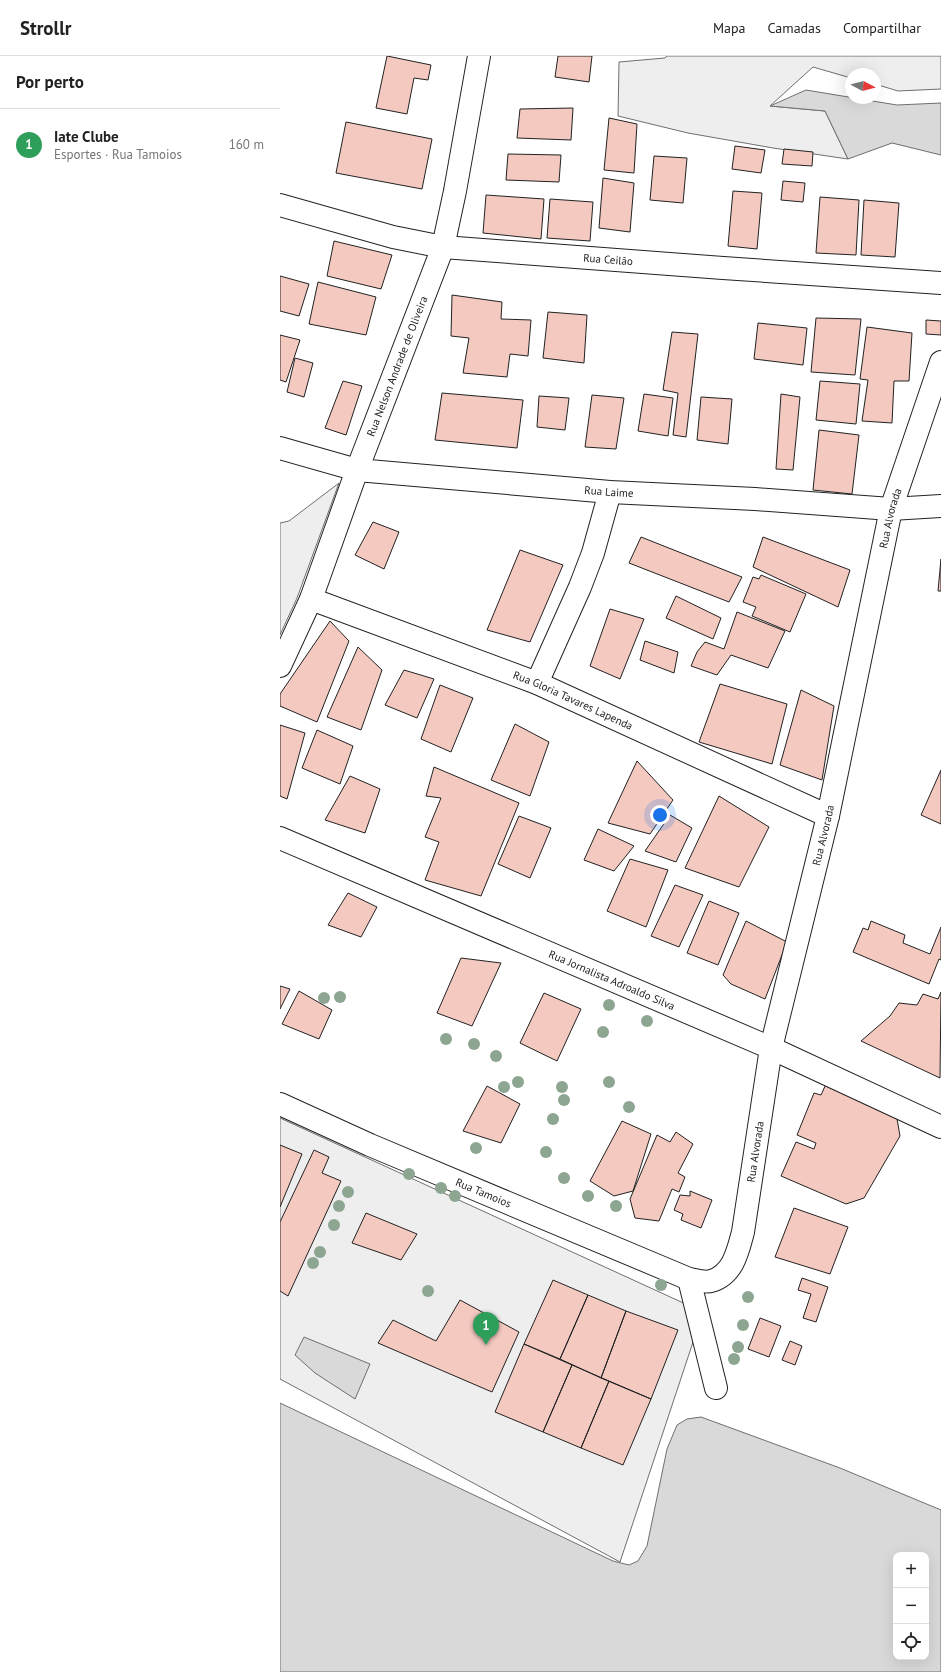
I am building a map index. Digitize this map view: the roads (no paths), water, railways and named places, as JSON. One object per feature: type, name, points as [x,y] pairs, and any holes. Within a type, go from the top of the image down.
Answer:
[{"type":"street","name":"Rua Nelson Andrade de Oliveira","points":[[280,666],[311,599],[357,470],[443,247],[455,191],[479,56]]},
{"type":"street","name":"Rua Ceilão","points":[[280,205],[393,237],[443,247],[723,268],[941,282]]},
{"type":"street","name":"Rua Alvorada","points":[[689,1279],[710,1282],[725,1273],[737,1257],[743,1232],[771,1048],[828,816],[890,509],[941,362]]},
{"type":"street","name":"Rua Laime","points":[[280,448],[357,470],[610,492],[890,509],[941,506]]},
{"type":"street","points":[[537,683],[580,587],[593,553],[610,492]]},
{"type":"street","name":"Rua Gloria Tavares Lapenda","points":[[311,599],[537,683],[828,816]]},
{"type":"street","name":"Rua Jornalista Adroaldo Silva","points":[[280,838],[771,1048],[941,1127]]},
{"type":"street","name":"Rua Tamoios","points":[[280,1104],[370,1145],[689,1279]]},
{"type":"street","points":[[689,1279],[716,1388]]},
{"type":"place","name":"Iate Clube","points":[[486,1345]]}]
